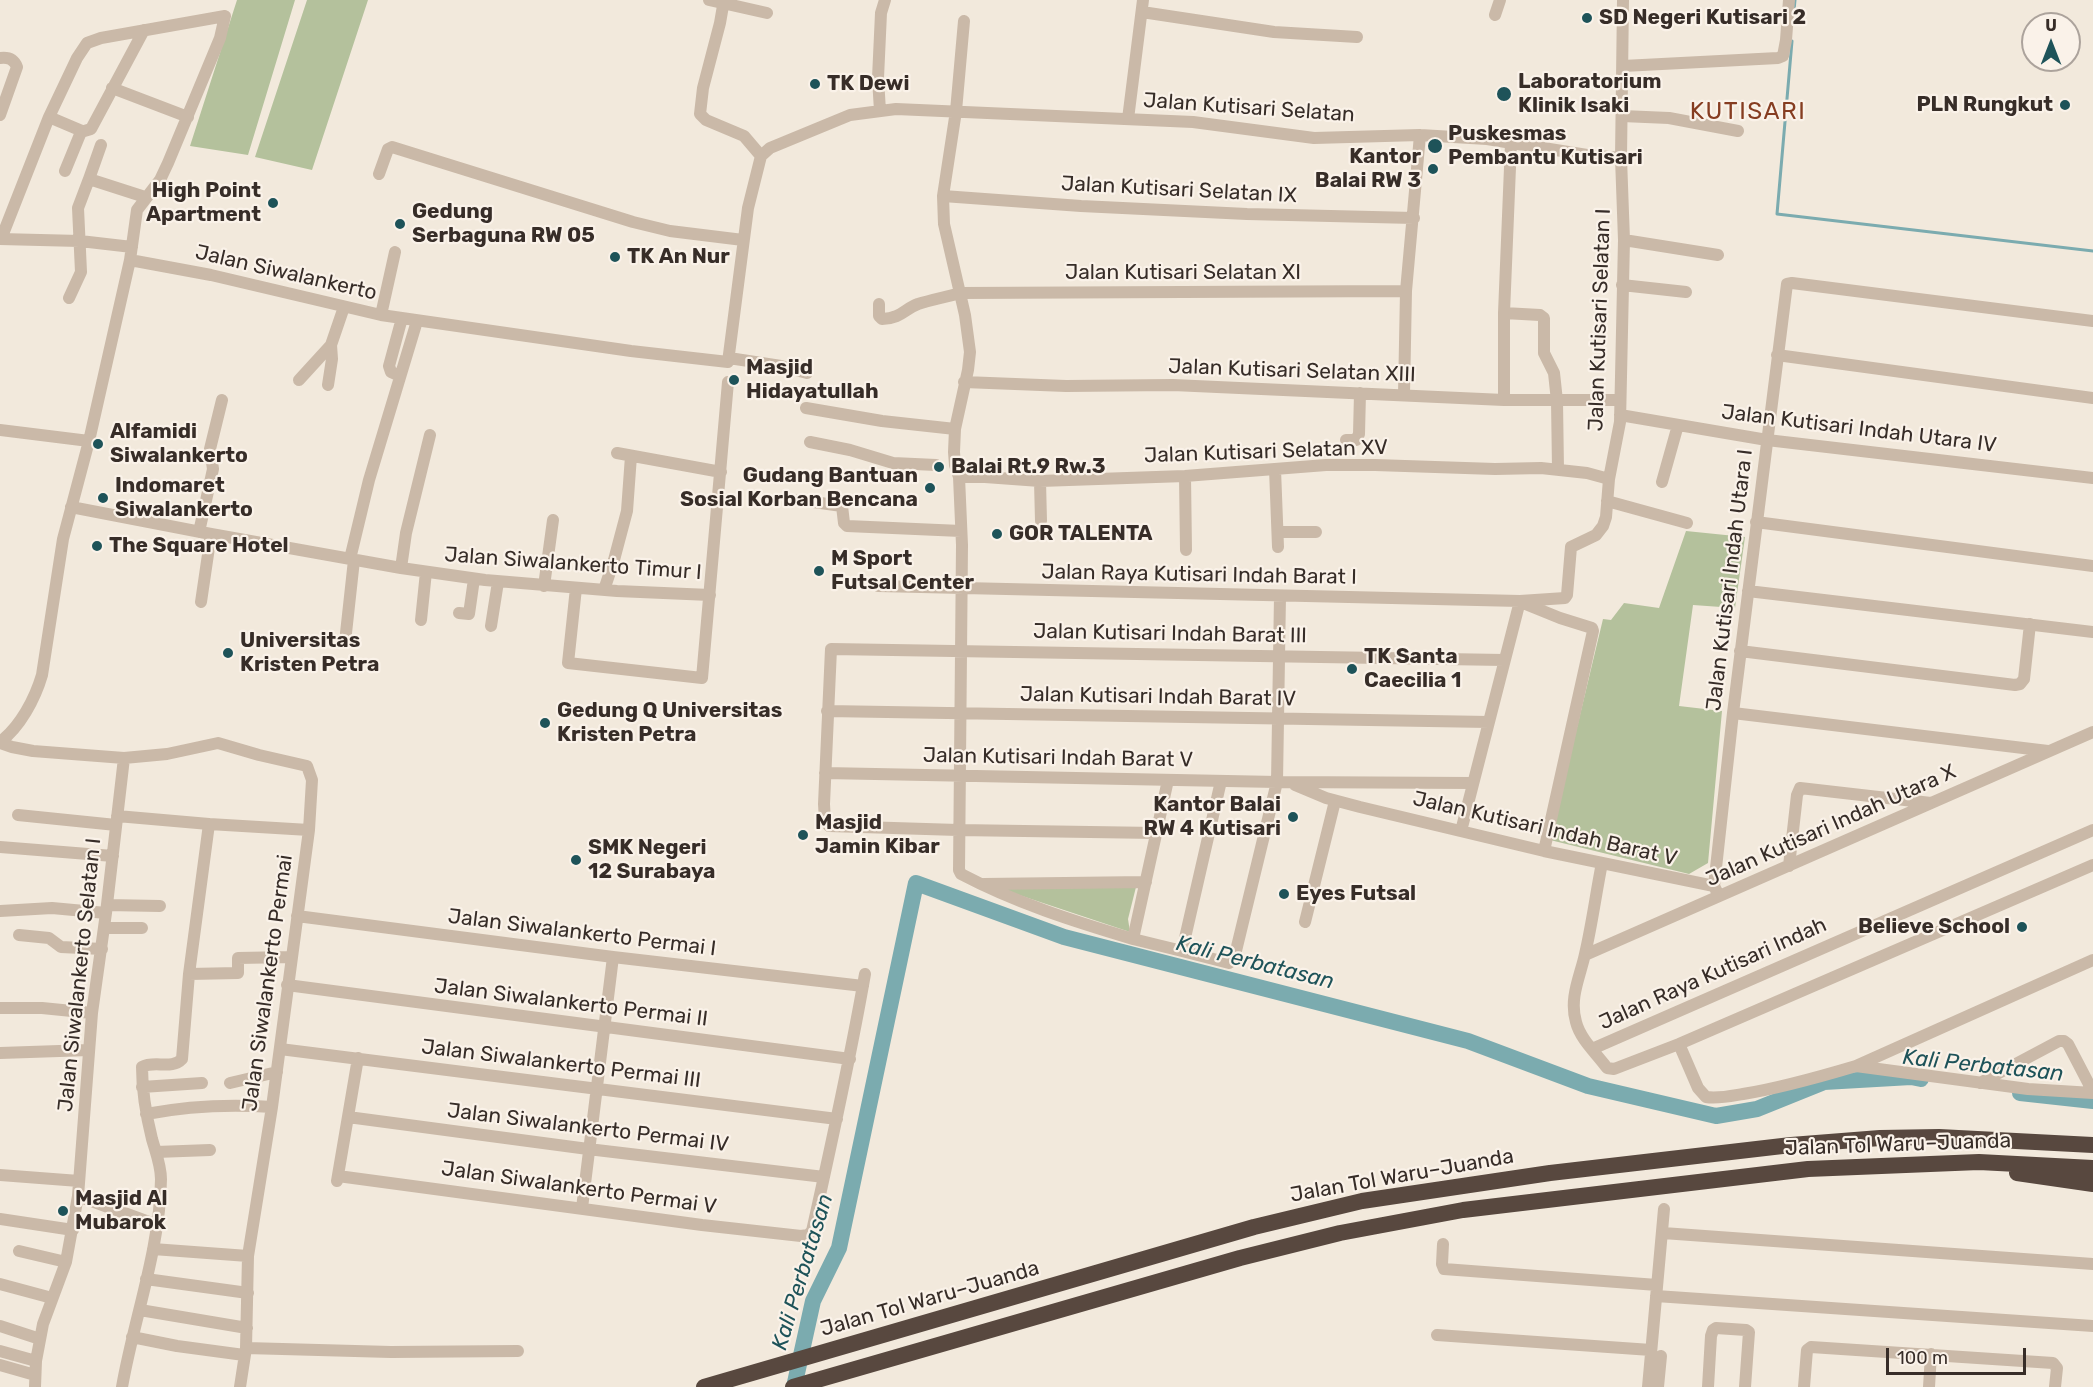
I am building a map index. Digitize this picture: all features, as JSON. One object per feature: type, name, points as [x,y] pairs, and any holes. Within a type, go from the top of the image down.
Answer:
[{"type":"highway","name":"Jalan Tol Waru–Juanda","points":[[704,1387],[1204,1241],[1362,1201],[1462,1185],[1791,1145],[1880,1138],[1951,1138],[2090,1144]]},
{"type":"highway","name":"Jalan Tol Waru–Juanda","points":[[794,1387],[1240,1258],[1340,1233],[1463,1210],[1808,1168],[1979,1162],[2093,1168]]},
{"type":"highway","points":[[1979,1162],[1992,1170],[2093,1184]]},
{"type":"street","points":[[709,0],[767,12]]},
{"type":"street","points":[[880,111],[878,78],[881,13],[885,0]]},
{"type":"street","points":[[1496,15],[1500,0]]},
{"type":"street","points":[[1621,158],[1623,0]]},
{"type":"street","points":[[1623,66],[1778,58],[1783,56],[1789,0]]},
{"type":"street","points":[[724,2],[703,88],[700,114],[706,120],[744,136],[761,156],[754,175],[743,240],[729,360]]},
{"type":"street","points":[[1128,119],[1142,6],[1274,32],[1357,37]]},
{"type":"street","points":[[1,239],[49,117],[81,50],[91,41],[225,16],[220,38],[160,180],[137,210],[130,254],[89,441],[63,539],[39,686],[13,731],[0,743],[33,751],[124,758]]},
{"type":"street","points":[[964,21],[956,111],[943,196],[944,224],[960,293],[970,351],[948,468],[962,531],[958,830],[960,872],[1010,898],[1065,918],[1133,939],[1227,963],[1234,959],[1277,782],[1280,596]]},
{"type":"street","points":[[49,117],[82,131],[91,129],[144,30]]},
{"type":"street","points":[[0,58],[13,60],[17,67],[0,115]]},
{"type":"street","points":[[112,88],[188,117]]},
{"type":"street","name":"Jalan Kutisari Selatan","points":[[761,156],[770,148],[850,115],[896,109],[1222,124],[1314,138],[1420,135],[1487,139],[1587,155],[1621,158]]},
{"type":"street","points":[[1622,116],[1669,118],[1738,131]]},
{"type":"street","points":[[65,171],[82,131]]},
{"type":"street","points":[[1404,394],[1406,291],[1420,135]]},
{"type":"street","points":[[1504,400],[1504,313],[1511,143]]},
{"type":"street","points":[[69,298],[81,272],[78,208],[101,145]]},
{"type":"street","points":[[378,174],[388,149],[392,147],[633,222],[670,231],[743,240]]},
{"type":"street","name":"Jalan Kutisari Selatan I","points":[[1520,601],[1566,597],[1571,547],[1600,531],[1606,517],[1620,415],[1624,240],[1621,158]]},
{"type":"street","points":[[88,179],[146,197]]},
{"type":"street","name":"Jalan Kutisari Selatan IX","points":[[943,196],[1081,206],[1247,214],[1413,218]]},
{"type":"street","name":"Jalan Siwalankerto","points":[[1,239],[80,241],[344,307],[417,321],[651,354],[781,366],[807,373]]},
{"type":"street","points":[[1624,240],[1718,255]]},
{"type":"street","points":[[381,315],[395,252]]},
{"type":"street","name":"Jalan Kutisari Indah Utara I","points":[[1716,891],[1740,651],[1786,286],[1792,283],[2093,321]]},
{"type":"street","points":[[1622,285],[1686,292]]},
{"type":"street","name":"Jalan Kutisari Selatan XI","points":[[879,304],[880,318],[886,319],[898,316],[916,305],[960,293],[1406,291]]},
{"type":"street","points":[[328,385],[332,359],[331,345],[344,307]]},
{"type":"street","points":[[1504,313],[1540,315],[1544,318],[1544,353],[1554,373],[1557,401],[1558,469]]},
{"type":"street","points":[[400,376],[391,372],[389,366],[402,318]]},
{"type":"street","points":[[346,633],[352,559],[369,480],[417,321]]},
{"type":"street","points":[[299,380],[331,345]]},
{"type":"street","points":[[1777,355],[2093,398]]},
{"type":"street","name":"Jalan Siwalankerto Timur I","points":[[71,507],[205,533],[474,579],[544,586],[710,595],[729,360]]},
{"type":"street","name":"Jalan Kutisari Selatan XIII","points":[[964,382],[1066,386],[1173,385],[1504,400],[1620,400]]},
{"type":"street","points":[[1346,440],[1356,440],[1359,434],[1360,393]]},
{"type":"street","points":[[201,602],[205,533],[213,470],[210,449],[222,400]]},
{"type":"street","points":[[806,408],[882,421],[955,429]]},
{"type":"street","name":"Jalan Kutisari Indah Utara IV","points":[[1620,415],[1767,440],[2093,478]]},
{"type":"street","points":[[1662,483],[1678,425]]},
{"type":"street","points":[[0,430],[89,441]]},
{"type":"street","points":[[401,568],[406,533],[430,435]]},
{"type":"street","name":"Jalan Kutisari Selatan XV","points":[[810,442],[850,450],[893,463],[948,468],[985,477],[1040,481],[1185,476],[1326,465],[1558,469],[1587,472],[1610,479]]},
{"type":"street","points":[[617,453],[721,472]]},
{"type":"street","points":[[604,590],[615,560],[627,511],[631,456]]},
{"type":"street","points":[[1275,469],[1278,547]]},
{"type":"street","points":[[1185,476],[1186,550]]},
{"type":"street","points":[[1040,481],[1041,520]]},
{"type":"street","points":[[799,500],[842,506],[844,523],[847,526],[962,531]]},
{"type":"street","points":[[1608,501],[1687,523]]},
{"type":"street","points":[[544,586],[553,520]]},
{"type":"street","points":[[1756,522],[2093,566]]},
{"type":"street","points":[[1279,532],[1316,532]]},
{"type":"street","points":[[421,620],[426,572]]},
{"type":"street","points":[[459,613],[469,614],[474,579]]},
{"type":"street","points":[[491,626],[498,582]]},
{"type":"street","name":"Jalan Raya Kutisari Indah Barat I","points":[[878,586],[1520,601]]},
{"type":"street","points":[[576,588],[568,663],[701,678],[710,595]]},
{"type":"street","points":[[1748,591],[2093,632]]},
{"type":"street","points":[[1461,831],[1520,601],[1551,615],[1592,628],[1544,851]]},
{"type":"street","points":[[1740,651],[2015,685],[2020,684],[2024,679],[2030,624]]},
{"type":"street","name":"Jalan Kutisari Indah Barat III","points":[[827,711],[830,652],[836,647],[1504,660]]},
{"type":"street","points":[[827,711],[824,816],[829,825],[958,830],[1156,833]]},
{"type":"street","name":"Jalan Kutisari Indah Barat IV","points":[[827,711],[1489,722]]},
{"type":"street","points":[[1733,713],[2049,752]]},
{"type":"street","name":"Jalan Kutisari Indah Utara X","points":[[1585,955],[1716,891],[1789,866],[2093,732]]},
{"type":"street","name":"Jalan Siwalankerto Permai","points":[[124,758],[167,754],[218,743],[307,766],[312,780],[309,830],[277,1072],[248,1256],[245,1352],[240,1387]]},
{"type":"street","name":"Jalan Siwalankerto Selatan I","points":[[35,1381],[40,1340],[52,1298],[66,1262],[78,1196],[92,1013],[102,949],[124,758]]},
{"type":"street","name":"Jalan Kutisari Indah Barat V","points":[[825,773],[1290,783],[1473,783]]},
{"type":"street","points":[[1133,939],[1168,780]]},
{"type":"street","points":[[1182,951],[1221,781]]},
{"type":"street","name":"Jalan Kutisari Indah Barat V","points":[[1290,783],[1335,801],[1716,891]]},
{"type":"street","points":[[1789,866],[1797,795],[1800,788],[1933,804]]},
{"type":"street","points":[[1305,922],[1335,801]]},
{"type":"street","points":[[18,815],[309,830]]},
{"type":"street","points":[[122,1387],[153,1249],[161,1171],[146,1114],[142,1087],[143,1065],[175,1064],[182,1059],[189,974],[209,824]]},
{"type":"street","name":"Jalan Raya Kutisari Indah","points":[[2093,830],[1592,1049],[1607,1068],[1614,1069],[1678,1044],[2093,865]]},
{"type":"street","points":[[0,847],[112,856]]},
{"type":"street","points":[[1592,1049],[1581,1033],[1575,1014],[1574,992],[1585,955],[1602,863]]},
{"type":"street","points":[[980,884],[1146,882]]},
{"type":"street","points":[[0,911],[160,906]]},
{"type":"street","name":"Jalan Siwalankerto Permai I","points":[[297,916],[613,957],[864,980],[850,1059]]},
{"type":"street","points":[[104,928],[142,928]]},
{"type":"street","points":[[19,935],[49,938],[61,947],[102,949]]},
{"type":"street","points":[[189,974],[238,973],[238,958],[291,957]]},
{"type":"street","points":[[582,1208],[613,957]]},
{"type":"street","points":[[1678,1044],[1698,1088],[1708,1098],[1757,1092],[1856,1066],[2093,960]]},
{"type":"street","name":"Jalan Siwalankerto Permai II","points":[[287,985],[850,1059]]},
{"type":"street","points":[[0,1008],[42,1008],[92,1013]]},
{"type":"street","points":[[1980,1083],[2059,1041],[2064,1041],[2068,1044],[2093,1093]]},
{"type":"street","name":"Jalan Siwalankerto Permai III","points":[[280,1049],[837,1119]]},
{"type":"street","points":[[0,1053],[89,1050]]},
{"type":"street","points":[[348,1117],[358,1059]]},
{"type":"street","points":[[824,1177],[850,1059]]},
{"type":"street","points":[[1856,1066],[2028,1089],[2093,1093]]},
{"type":"street","points":[[230,1083],[277,1072]]},
{"type":"street","points":[[142,1087],[202,1083]]},
{"type":"street","points":[[146,1114],[205,1106],[272,1107]]},
{"type":"street","name":"Jalan Siwalankerto Permai IV","points":[[348,1117],[824,1177]]},
{"type":"street","name":"Jalan Siwalankerto Permai V","points":[[348,1117],[338,1179],[582,1208],[702,1225],[808,1235],[812,1231],[824,1177]]},
{"type":"street","points":[[156,1152],[210,1150]]},
{"type":"street","points":[[0,1175],[80,1181]]},
{"type":"street","points":[[78,1196],[157,1225]]},
{"type":"street","points":[[1658,1387],[1657,1291],[1664,1209]]},
{"type":"street","points":[[0,1219],[73,1230]]},
{"type":"street","points":[[1663,1233],[2093,1264]]},
{"type":"street","points":[[1443,1244],[1444,1269],[1657,1291],[2093,1326]]},
{"type":"street","points":[[153,1249],[248,1256]]},
{"type":"street","points":[[19,1251],[66,1262]]},
{"type":"street","points":[[146,1279],[248,1293]]},
{"type":"street","points":[[0,1284],[52,1298]]},
{"type":"street","points":[[140,1310],[246,1328]]},
{"type":"street","points":[[0,1326],[40,1340]]},
{"type":"street","points":[[1707,1387],[1711,1336],[1716,1328],[1749,1332],[1745,1387]]},
{"type":"street","points":[[1437,1335],[1656,1353]]},
{"type":"street","points":[[132,1337],[177,1346],[245,1352],[518,1351]]},
{"type":"street","points":[[1804,1387],[1807,1350],[1811,1347],[2053,1364],[2057,1368],[2055,1387]]},
{"type":"street","points":[[0,1351],[36,1361]]},
{"type":"street","points":[[1648,1387],[1656,1353]]},
{"type":"street","points":[[1929,1387],[1931,1354]]},
{"type":"street","points":[[0,1365],[35,1381]]},
{"type":"green space","points":[[237,0],[295,0],[248,155],[190,146]]},
{"type":"green space","points":[[307,0],[368,0],[312,170],[255,157]]},
{"type":"green space","points":[[1686,531],[1745,537],[1735,608],[1693,605],[1679,706],[1722,711],[1708,863],[1689,874],[1550,840],[1603,619],[1611,620],[1624,603],[1659,608]]},
{"type":"green space","points":[[1137,883],[1128,919],[1130,932],[998,888]]},
{"type":"waterway","points":[[1794,10],[1795,0]]},
{"type":"waterway","points":[[1792,41],[1777,214],[2093,251]]},
{"type":"waterway","name":"Kali Perbatasan","points":[[794,1387],[813,1301],[839,1248],[916,883],[1064,937],[1468,1041],[1588,1086],[1716,1116],[1757,1109],[1824,1082],[1911,1077],[1921,1079]]},
{"type":"waterway","name":"Kali Perbatasan","points":[[2020,1093],[2093,1101]]},
{"type":"place","name":"SD Negeri Kutisari 2","points":[[1587,18]]},
{"type":"place","name":"TK Dewi","points":[[815,84]]},
{"type":"place","name":"Laboratorium Klinik Isaki","points":[[1504,94]]},
{"type":"place","name":"PLN Rungkut","points":[[2065,105]]},
{"type":"place","name":"Puskesmas Pembantu Kutisari","points":[[1435,146]]},
{"type":"place","name":"Kantor Balai RW 3","points":[[1433,169]]},
{"type":"place","name":"High Point Apartment","points":[[273,203]]},
{"type":"place","name":"Gedung Serbaguna RW 05","points":[[400,224]]},
{"type":"place","name":"TK An Nur","points":[[615,257]]},
{"type":"place","name":"Masjid Hidayatullah","points":[[734,380]]},
{"type":"place","name":"Alfamidi Siwalankerto","points":[[98,444]]},
{"type":"place","name":"Balai Rt.9 Rw.3","points":[[939,467]]},
{"type":"place","name":"Gudang Bantuan Sosial Korban Bencana","points":[[930,488]]},
{"type":"place","name":"Indomaret Siwalankerto","points":[[103,498]]},
{"type":"place","name":"GOR TALENTA","points":[[997,534]]},
{"type":"place","name":"The Square Hotel","points":[[97,546]]},
{"type":"place","name":"M Sport Futsal Center","points":[[819,571]]},
{"type":"place","name":"Universitas Kristen Petra","points":[[228,653]]},
{"type":"place","name":"TK Santa Caecilia 1","points":[[1352,669]]},
{"type":"place","name":"Gedung Q Universitas Kristen Petra","points":[[545,723]]},
{"type":"place","name":"Kantor Balai RW 4 Kutisari","points":[[1293,817]]},
{"type":"place","name":"Masjid Jamin Kibar","points":[[803,835]]},
{"type":"place","name":"SMK Negeri 12 Surabaya","points":[[576,860]]},
{"type":"place","name":"Eyes Futsal","points":[[1284,894]]},
{"type":"place","name":"Believe School","points":[[2022,927]]},
{"type":"place","name":"Masjid Al Mubarok","points":[[63,1211]]},
{"type":"district","name":"KUTISARI","points":[[1748,112]]}]
